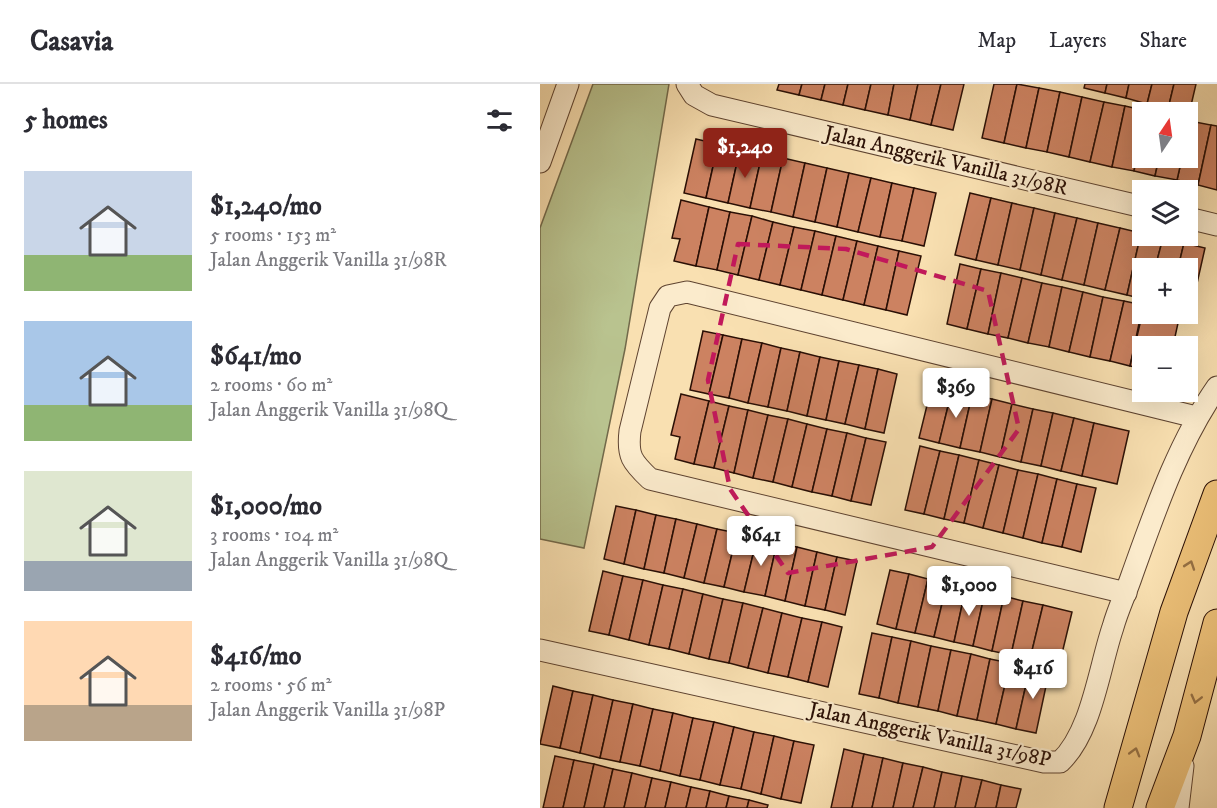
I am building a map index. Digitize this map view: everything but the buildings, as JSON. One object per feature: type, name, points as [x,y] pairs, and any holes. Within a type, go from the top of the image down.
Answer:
[{"type":"main road","points":[[1118,808],[1174,612],[1217,494]]},
{"type":"main road","points":[[1160,808],[1186,736],[1217,623]]},
{"type":"street","points":[[540,162],[568,84]]},
{"type":"street","name":"Jalan Anggerik Vanilla 31/98R","points":[[687,84],[694,94],[712,105],[1132,204]]},
{"type":"street","points":[[1198,220],[1217,225]]},
{"type":"street","points":[[1126,593],[650,479],[635,465],[628,450],[630,431],[660,308],[668,296],[687,292],[1196,417]]},
{"type":"street","name":"Jalan Anggerik Vanilla 31/98P","points":[[540,650],[1044,762],[1060,762],[1073,750],[1082,730],[1113,625],[1153,518],[1196,417],[1217,387]]},
{"type":"street","points":[[1178,808],[1186,736]]},
{"type":"highlighted area","points":[[738,244],[846,249],[988,291],[1019,429],[932,547],[788,573],[730,489],[708,380]]},
{"type":"green space","points":[[593,84],[669,84],[625,349],[584,548],[540,539],[540,228]]}]
